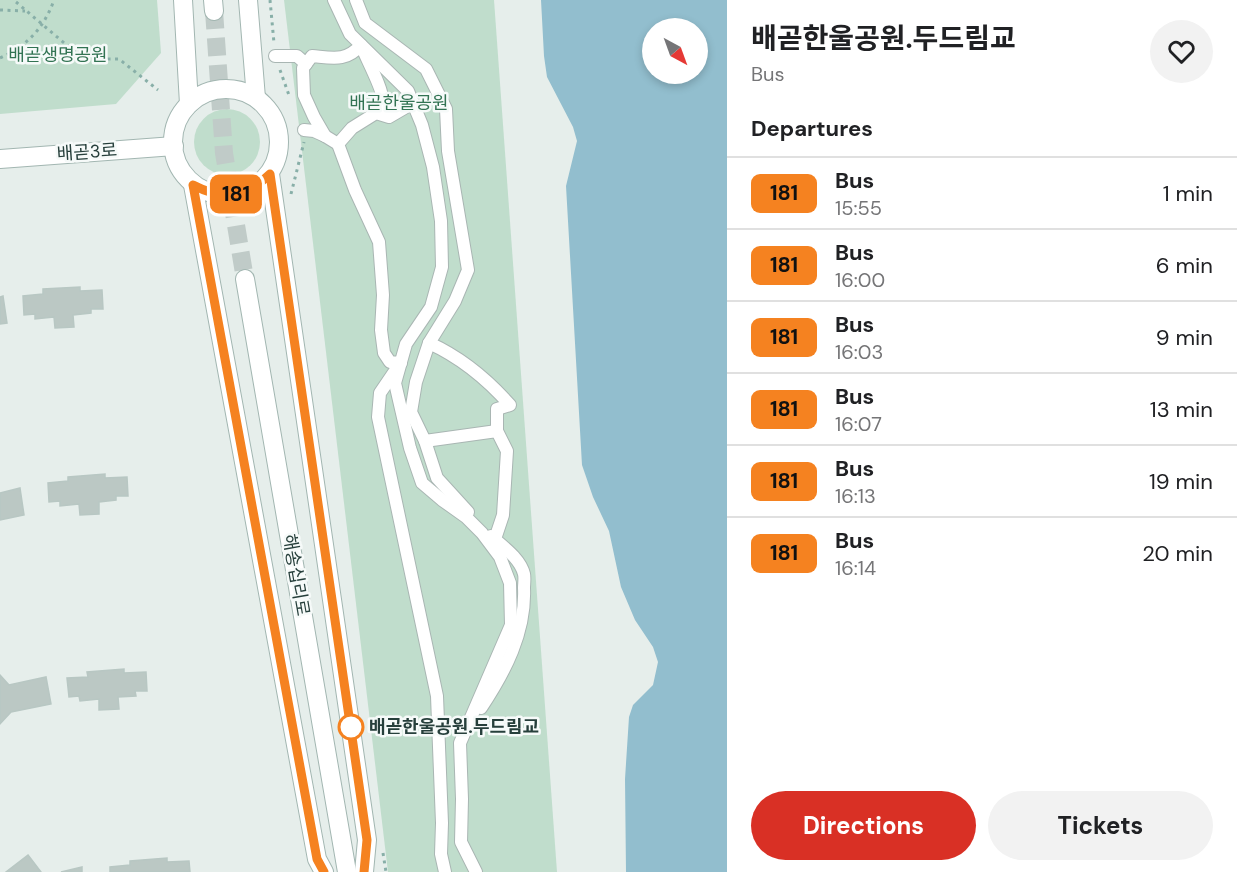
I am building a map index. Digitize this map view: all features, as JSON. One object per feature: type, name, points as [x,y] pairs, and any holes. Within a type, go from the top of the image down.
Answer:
[{"type":"main road","points":[[183,0],[189,104]]},
{"type":"main road","points":[[189,104],[204,94],[226,89],[240,91],[256,98],[248,0]]},
{"type":"main road","name":"해송십리로","points":[[256,98],[269,110],[277,125],[280,142],[277,158],[270,174],[367,840],[364,872]]},
{"type":"main road","name":"해송십리로","points":[[189,104],[178,119],[173,136],[174,154],[181,171],[193,185],[317,859],[324,872]]},
{"type":"main road","name":"배곧3로","points":[[0,159],[174,146]]},
{"type":"main road","points":[[193,185],[208,193],[225,196],[242,193],[257,186],[270,174]]},
{"type":"main road","name":"해송십리로","points":[[245,279],[347,872]]},
{"type":"street","points":[[334,0],[350,34],[408,91],[422,125],[433,167],[441,221],[442,267],[431,307],[406,344],[395,383],[410,448],[422,483],[466,517],[482,533],[500,557],[510,583],[511,626],[460,743],[461,842],[476,872]]},
{"type":"street","points":[[356,0],[365,23],[426,69],[446,109],[448,151],[468,270],[455,301],[429,343],[416,382],[411,412],[425,441],[436,478],[511,553],[524,573],[525,609],[516,640],[498,682],[464,735]]},
{"type":"street","points":[[325,136],[304,95],[303,68],[312,56],[337,58],[352,55],[361,45]]},
{"type":"street","points":[[338,144],[352,128],[376,113],[383,99],[361,45]]},
{"type":"street","points":[[275,56],[297,56],[306,64]]},
{"type":"street","points":[[376,113],[389,117],[413,103]]},
{"type":"street","points":[[304,130],[314,131],[338,144],[354,190],[379,242],[383,295],[381,330],[384,353],[390,362],[401,363]]},
{"type":"street","points":[[429,343],[470,367],[510,405],[497,409],[497,431],[510,457],[503,514],[495,539]]},
{"type":"street","points":[[401,363],[380,393],[378,417],[437,696],[441,854],[445,872]]},
{"type":"street","points":[[425,441],[497,431]]},
{"type":"path","points":[[0,58],[29,41],[42,25],[54,0]]},
{"type":"path","points":[[16,2],[82,59],[119,59],[158,90]]},
{"type":"path","points":[[0,10],[26,11]]},
{"type":"green space","name":"배곧생명공원","points":[[0,0],[157,0],[161,53],[116,104],[0,114]]},
{"type":"green space","name":"배곧한울공원","points":[[284,0],[494,0],[557,872],[388,872]]},
{"type":"green space","points":[[227,109],[240,112],[250,119],[257,129],[260,142],[257,155],[250,165],[240,172],[227,175],[214,172],[204,165],[197,155],[194,142],[197,129],[204,119],[214,112]]},
{"type":"water","points":[[541,0],[727,0],[727,872],[626,872],[625,779],[629,717],[633,705],[653,685],[658,662],[653,647],[635,620],[621,587],[609,531],[593,497],[582,465],[566,186],[577,141],[573,127],[547,77]]},
{"type":"building","points":[[80,287],[80,291],[102,290],[103,309],[91,309],[91,313],[73,315],[74,327],[55,328],[54,317],[35,319],[35,314],[24,315],[23,296],[43,294],[43,289]]},
{"type":"building","points":[[3,296],[7,323],[0,324],[0,297]]},
{"type":"building","points":[[105,474],[105,478],[127,477],[128,496],[116,496],[116,500],[99,502],[99,514],[80,515],[79,504],[60,506],[60,501],[49,502],[48,483],[68,481],[68,477]]},
{"type":"building","points":[[20,488],[24,515],[0,520],[0,493]]},
{"type":"building","points":[[124,669],[124,673],[146,672],[147,691],[135,691],[136,696],[118,697],[119,709],[99,710],[99,699],[80,701],[79,696],[69,697],[67,678],[88,677],[87,672]]},
{"type":"building","points":[[0,675],[9,685],[46,677],[51,704],[11,712],[0,724]]},
{"type":"building","points":[[28,855],[41,872],[6,872]]},
{"type":"building","points":[[167,858],[167,862],[189,861],[190,872],[110,872],[110,867],[130,865],[130,861]]},
{"type":"building","points":[[82,867],[82,872],[61,872]]},
{"type":"tunnel","points":[[214,11],[224,153],[245,279]]},
{"type":"bus line","name":"181","points":[[324,872],[317,859],[193,185],[208,193],[225,196],[242,193],[257,186],[270,174],[367,840],[364,872]]},
{"type":"place","name":"배곧한울공원.두드림교","points":[[351,727]]}]
